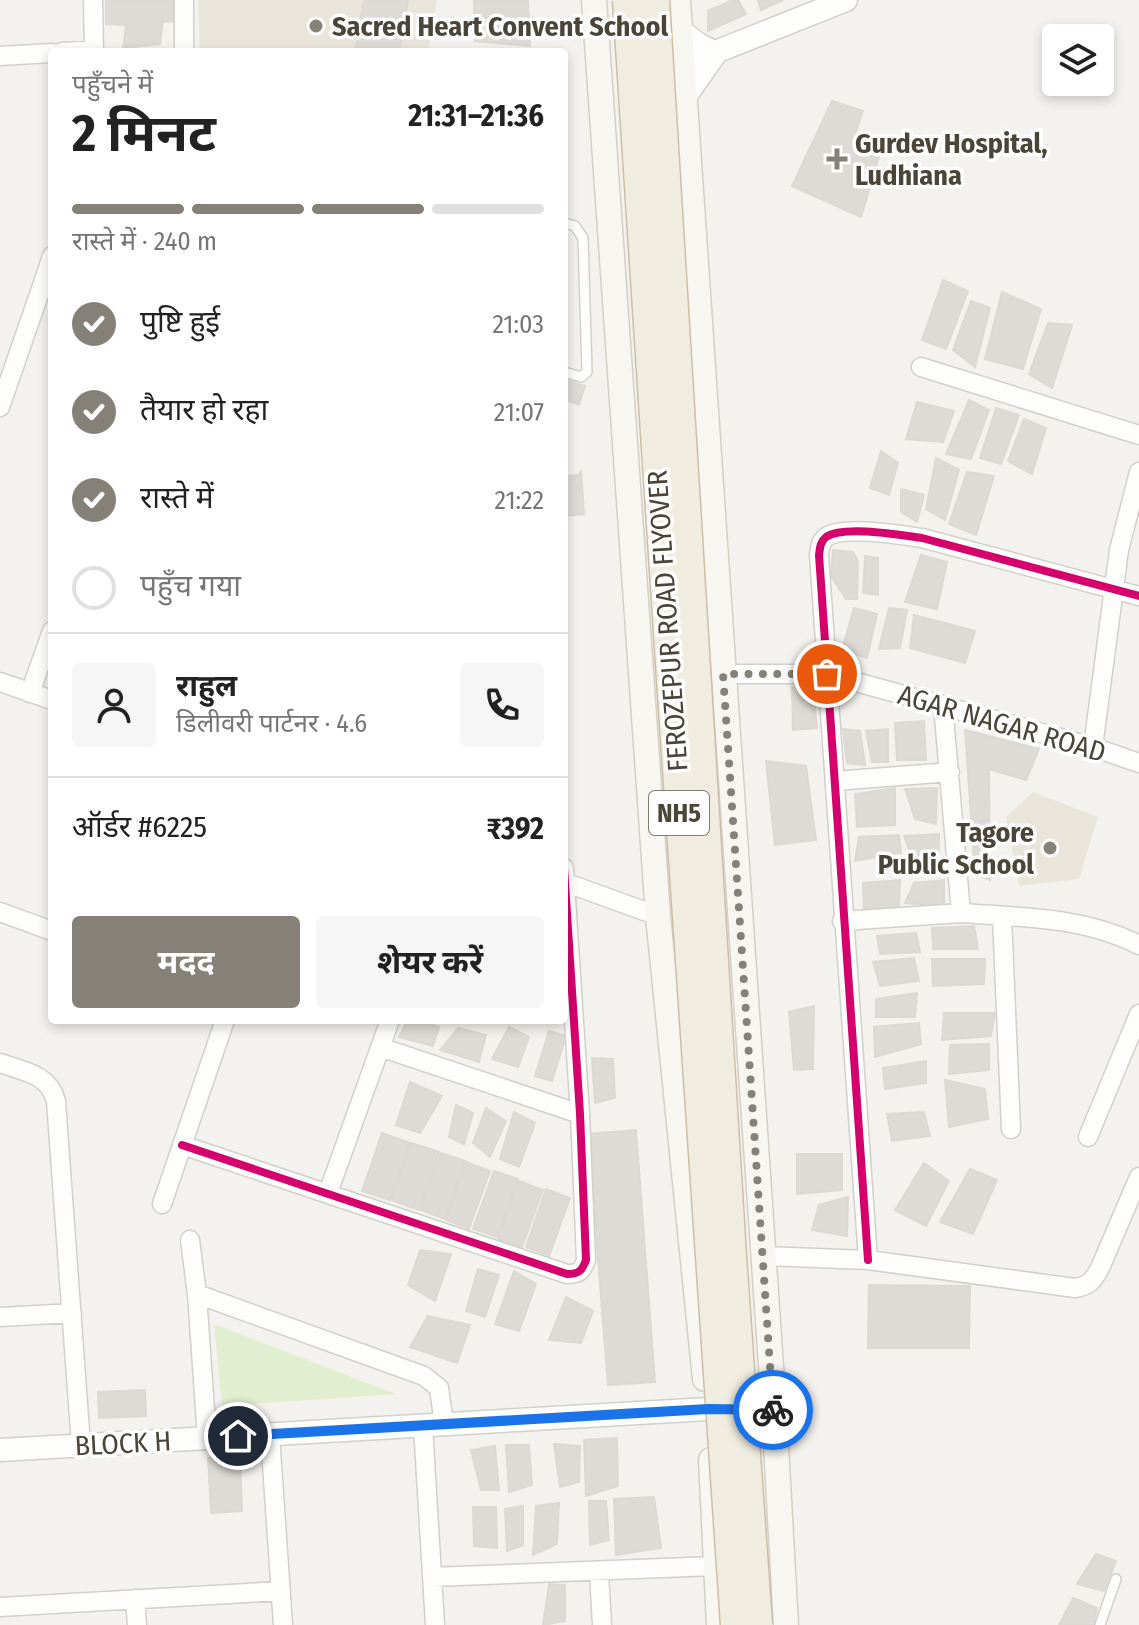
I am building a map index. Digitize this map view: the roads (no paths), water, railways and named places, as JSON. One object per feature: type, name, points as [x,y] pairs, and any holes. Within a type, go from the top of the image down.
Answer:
[{"type":"highway","name":"FEROZEPUR ROAD FLYOVER","points":[[627,0],[735,1625]]},
{"type":"highway","name":"FEROZEPUR ROAD FLYOVER","points":[[655,0],[731,1240],[758,1625]]},
{"type":"main road","points":[[594,0],[658,916],[708,1409],[719,1625]]},
{"type":"main road","points":[[678,0],[764,1256],[786,1625]]},
{"type":"street","points":[[93,0],[94,48]]},
{"type":"street","points":[[184,0],[184,48]]},
{"type":"street","points":[[683,65],[846,0]]},
{"type":"street","points":[[680,30],[716,53]]},
{"type":"street","points":[[0,56],[48,53]]},
{"type":"street","points":[[685,97],[716,53]]},
{"type":"street","points":[[0,407],[47,288]]},
{"type":"street","points":[[921,367],[1139,435]]},
{"type":"street","points":[[1093,747],[1119,550],[1139,472]]},
{"type":"street","points":[[868,1260],[842,921],[819,555],[821,543],[828,536],[843,533],[886,533],[922,538],[1139,596]]},
{"type":"street","points":[[30,693],[48,642]]},
{"type":"street","name":"AGAR NAGAR ROAD","points":[[723,674],[827,674],[1093,747],[1139,763]]},
{"type":"street","points":[[0,682],[48,699]]},
{"type":"street","points":[[943,705],[961,913]]},
{"type":"street","points":[[835,781],[950,772]]},
{"type":"street","points":[[568,883],[658,916]]},
{"type":"street","points":[[0,912],[48,930]]},
{"type":"street","points":[[842,921],[961,913],[1002,916],[1086,924],[1139,945]]},
{"type":"street","points":[[1002,916],[1011,1129]]},
{"type":"street","points":[[182,1145],[567,1274],[576,1274],[582,1270],[586,1260],[568,940]]},
{"type":"street","points":[[1088,1137],[1139,1014]]},
{"type":"street","points":[[162,1204],[224,1024]]},
{"type":"street","points":[[328,1193],[389,1024]]},
{"type":"street","points":[[380,1047],[580,1114]]},
{"type":"street","points":[[0,1063],[42,1078],[52,1086],[56,1101],[81,1445]]},
{"type":"street","points":[[764,1256],[868,1260],[1075,1288],[1085,1286],[1094,1281],[1139,1177]]},
{"type":"street","points":[[190,1240],[207,1438]]},
{"type":"street","points":[[197,1294],[424,1376],[439,1388],[433,1425],[432,1577],[435,1625]]},
{"type":"street","points":[[0,1317],[72,1313]]},
{"type":"street","name":"BLOCK H","points":[[0,1450],[708,1409],[774,1410]]},
{"type":"street","points":[[270,1435],[283,1625]]},
{"type":"street","points":[[432,1577],[715,1566]]},
{"type":"street","points":[[599,1572],[602,1625]]},
{"type":"street","points":[[0,1607],[281,1591]]},
{"type":"street","points":[[135,1599],[137,1625]]},
{"type":"lane","points":[[568,224],[575,226],[583,238],[587,372],[581,377],[568,373]]},
{"type":"lane","points":[[1100,1625],[1116,1579]]},
{"type":"place","name":"Sacred Heart Convent School","points":[[316,26]]},
{"type":"place","name":"Gurdev Hospital, Ludhiana","points":[[837,159]]},
{"type":"place","name":"Tagore Public School","points":[[1050,848]]}]
